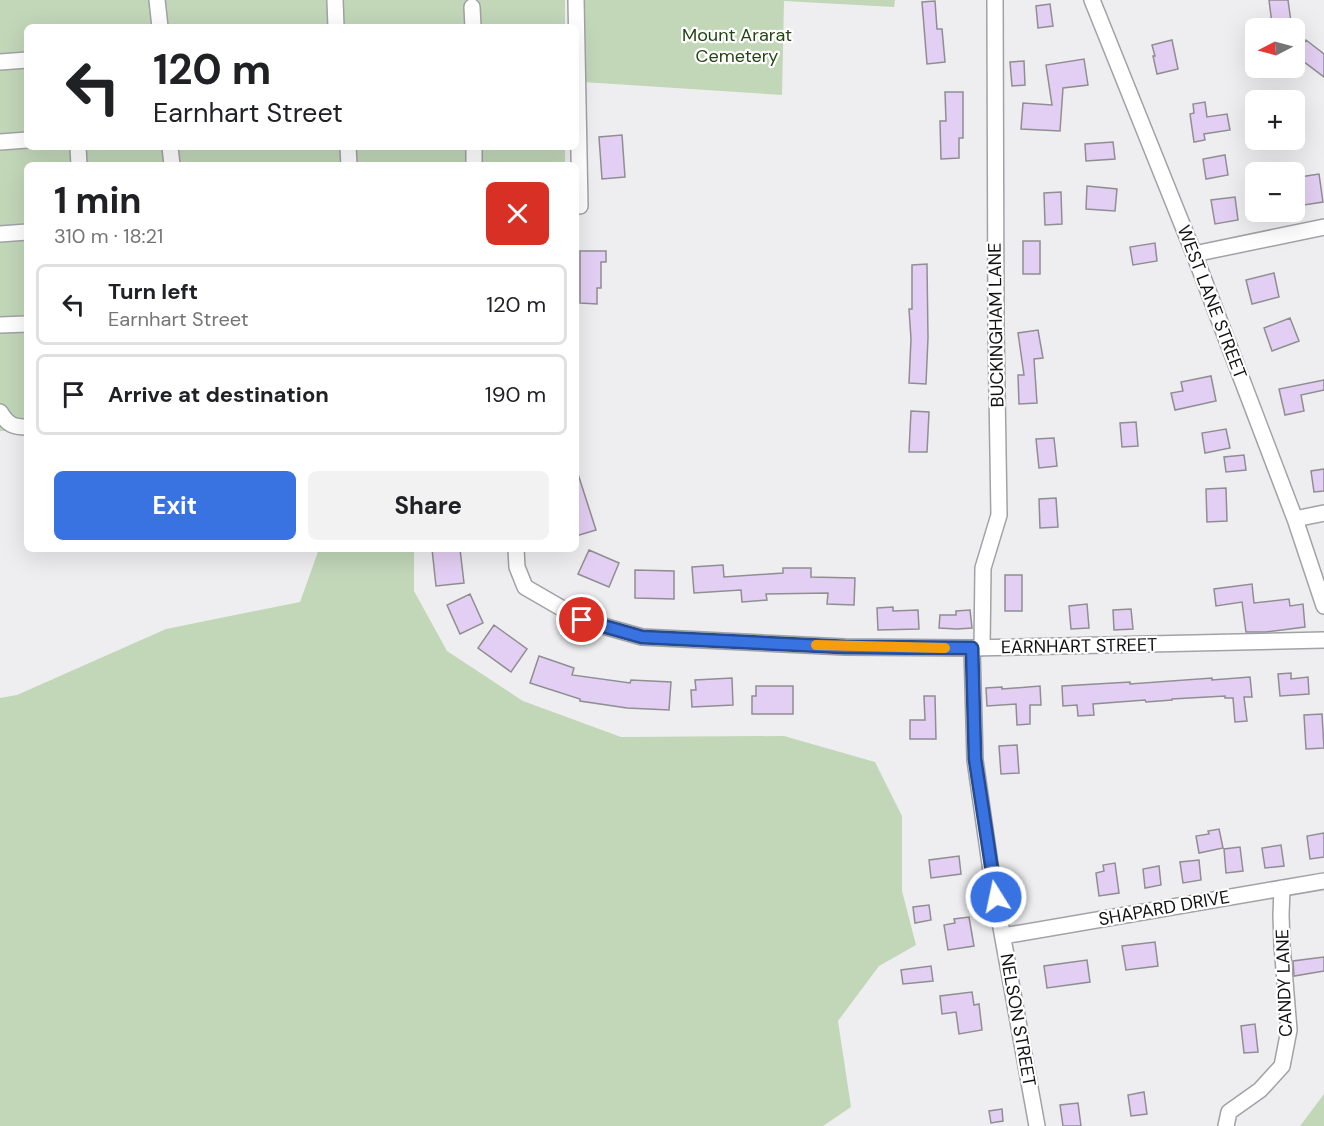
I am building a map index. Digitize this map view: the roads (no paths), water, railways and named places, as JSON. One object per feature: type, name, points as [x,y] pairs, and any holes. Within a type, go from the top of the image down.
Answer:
[{"type":"street","points":[[157,0],[160,24]]},
{"type":"street","points":[[335,0],[336,24]]},
{"type":"street","points":[[576,0],[576,24]]},
{"type":"street","name":"BUCKINGHAM LANE","points":[[992,878],[975,759],[977,648],[983,568],[999,515],[995,0]]},
{"type":"street","name":"WEST LANE STREET","points":[[1092,0],[1194,254],[1295,519],[1324,606]]},
{"type":"street","points":[[472,7],[472,24]]},
{"type":"street","points":[[0,62],[24,60]]},
{"type":"street","points":[[0,142],[24,140]]},
{"type":"street","points":[[579,150],[580,206]]},
{"type":"street","points":[[1194,254],[1324,226]]},
{"type":"street","points":[[0,234],[24,232]]},
{"type":"street","points":[[0,325],[24,324]]},
{"type":"street","points":[[0,412],[5,421],[15,427],[24,427]]},
{"type":"street","points":[[1295,519],[1324,513]]},
{"type":"street","name":"EARNHART STREET","points":[[516,552],[517,567],[525,587],[582,620],[642,637],[845,647],[977,648],[1324,640]]},
{"type":"street","name":"NELSON STREET","points":[[992,878],[1038,1126]]},
{"type":"street","name":"SHAPARD DRIVE","points":[[1004,936],[1324,881]]},
{"type":"street","name":"CANDY LANE","points":[[1226,1126],[1229,1112],[1260,1090],[1282,1066],[1289,1030],[1281,925],[1282,888]]},
{"type":"park label","name":"Mount Ararat Cemetery","points":[[737,45]]}]
